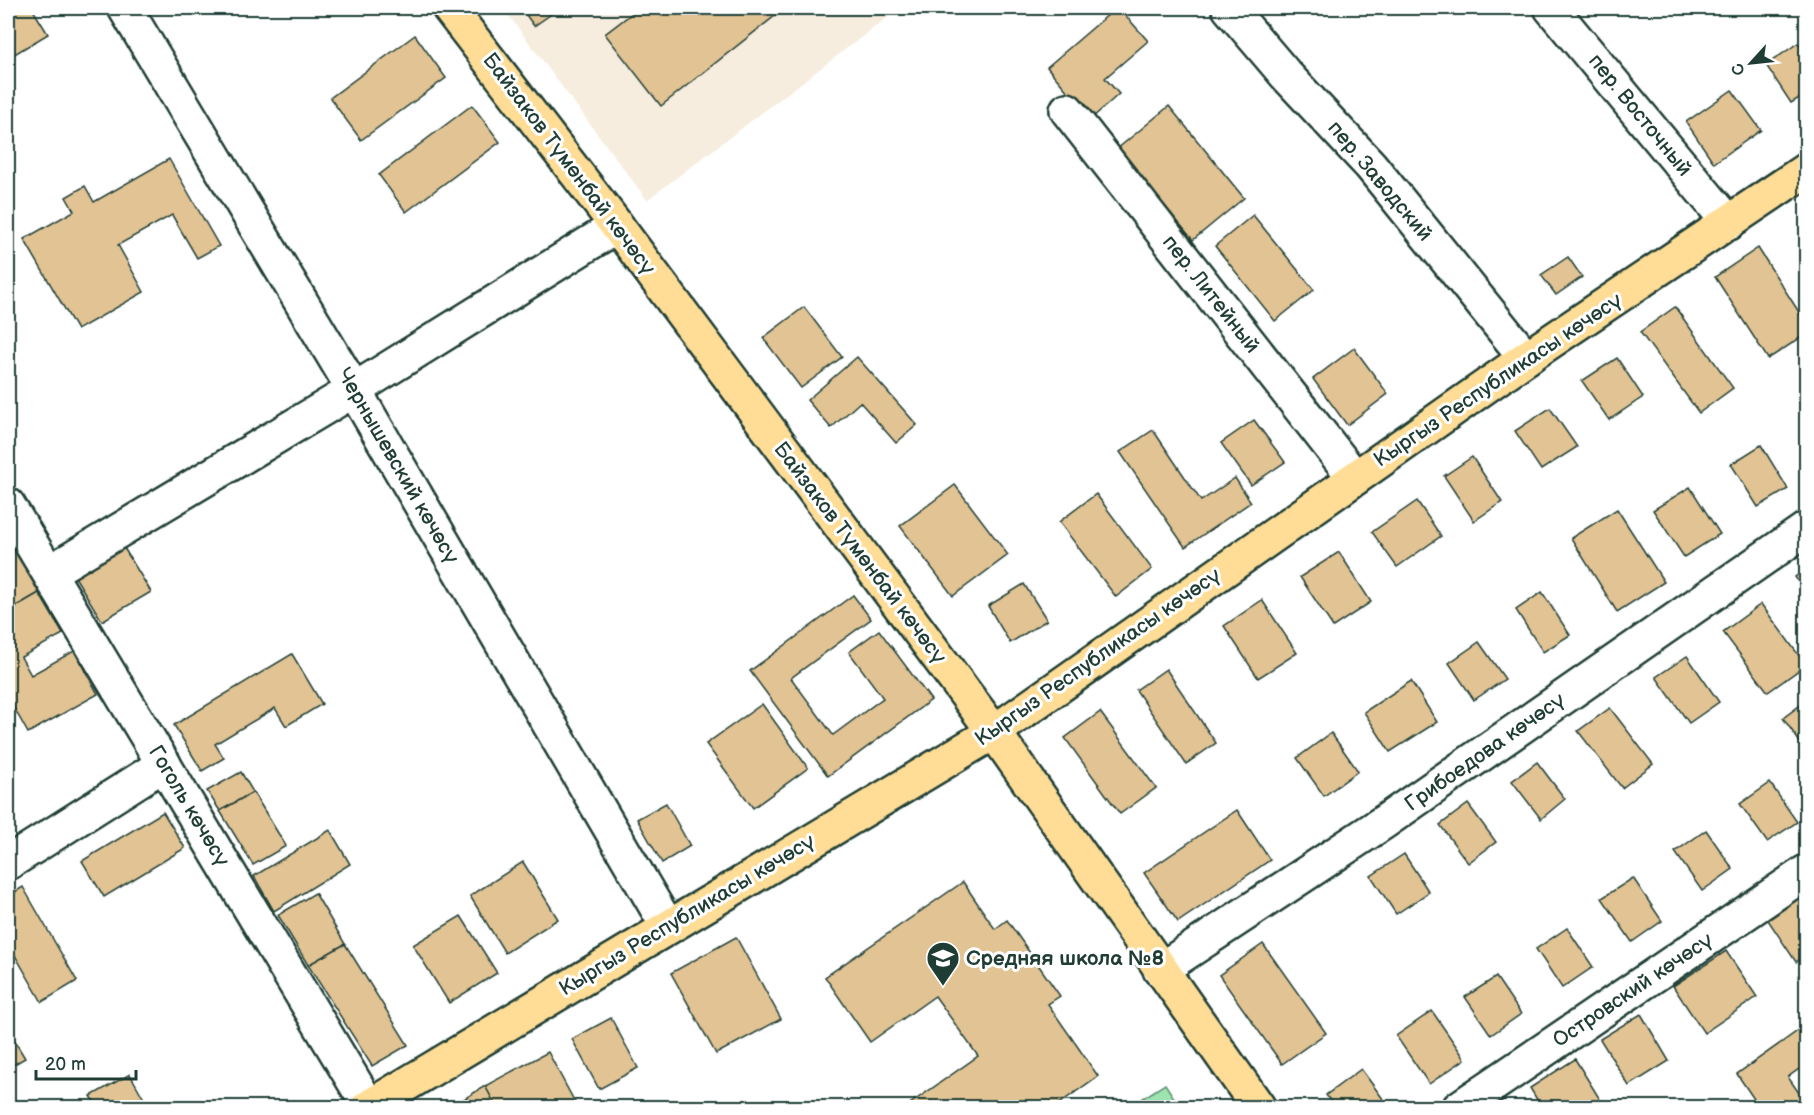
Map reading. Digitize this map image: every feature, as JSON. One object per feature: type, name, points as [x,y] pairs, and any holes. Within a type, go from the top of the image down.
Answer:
[{"type":"main road","name":"Байзаков Түмөнбай көчөсү","points":[[449,8],[616,226],[994,732],[1259,1107]]},
{"type":"main road","name":"Кыргыз Республикасы көчөсү","points":[[369,1107],[994,732],[1526,358],[1729,224],[1806,170]]},
{"type":"street","name":"Чернышевский көчөсү","points":[[125,8],[354,390],[668,927]]},
{"type":"street","name":"пер. Заводский","points":[[1229,8],[1286,75],[1371,166],[1526,358]]},
{"type":"street","name":"пер. Восточный","points":[[1559,10],[1729,224]]},
{"type":"street","name":"пер. Литейный","points":[[1067,110],[1355,478]]},
{"type":"street","points":[[50,572],[354,390],[616,226]]},
{"type":"street","name":"Гоголь көчөсү","points":[[8,505],[369,1107]]},
{"type":"street","name":"Грибоедова көчөсү","points":[[1160,970],[1384,822],[1806,529]]},
{"type":"street","points":[[8,863],[164,764]]},
{"type":"street","name":"Островский көчөсү","points":[[1460,1107],[1806,872]]},
{"type":"shaded area","points":[[503,8],[900,8],[647,200]]},
{"type":"green space","points":[[1165,1084],[1180,1107],[1129,1107]]},
{"type":"building","points":[[8,8],[32,8],[48,34],[8,58]]},
{"type":"building","points":[[521,8],[560,8],[534,26]]},
{"type":"building","points":[[639,8],[785,8],[661,106],[605,34]]},
{"type":"building","points":[[1116,8],[1119,8],[1148,41],[1105,78],[1119,94],[1091,119],[1047,67]]},
{"type":"building","points":[[415,35],[446,78],[361,140],[330,98]]},
{"type":"building","points":[[1798,43],[1806,55],[1806,94],[1791,103],[1766,65]]},
{"type":"building","points":[[1732,90],[1761,130],[1714,163],[1686,122]]},
{"type":"building","points":[[472,105],[500,142],[406,212],[379,175]]},
{"type":"building","points":[[1169,106],[1244,198],[1193,240],[1117,149]]},
{"type":"building","points":[[169,159],[219,246],[197,258],[172,215],[118,245],[144,292],[77,330],[24,239],[74,211],[66,197],[85,186],[94,202]]},
{"type":"building","points":[[1253,215],[1314,290],[1275,321],[1215,246]]},
{"type":"building","points":[[1758,248],[1806,323],[1806,334],[1768,359],[1715,277]]},
{"type":"building","points":[[1568,257],[1582,277],[1556,295],[1541,275]]},
{"type":"building","points":[[804,307],[842,357],[801,388],[763,338]]},
{"type":"building","points":[[1675,307],[1733,388],[1699,413],[1640,332]]},
{"type":"building","points":[[1354,348],[1388,394],[1347,425],[1313,379]]},
{"type":"building","points":[[857,357],[917,425],[896,443],[860,402],[831,428],[807,400]]},
{"type":"building","points":[[1617,358],[1643,397],[1609,420],[1582,381]]},
{"type":"building","points":[[1550,408],[1577,447],[1541,470],[1515,431]]},
{"type":"building","points":[[1254,420],[1285,462],[1251,485],[1221,443]]},
{"type":"building","points":[[1153,430],[1201,501],[1235,478],[1251,502],[1185,547],[1120,452]]},
{"type":"building","points":[[1761,445],[1788,489],[1758,507],[1731,464]]},
{"type":"building","points":[[1472,457],[1502,502],[1474,521],[1444,476]]},
{"type":"building","points":[[955,485],[1008,555],[953,596],[900,526]]},
{"type":"building","points":[[1690,487],[1720,534],[1684,557],[1653,510]]},
{"type":"building","points":[[1096,494],[1152,569],[1116,597],[1059,522]]},
{"type":"building","points":[[1417,501],[1441,536],[1397,567],[1372,532]]},
{"type":"building","points":[[1617,509],[1664,582],[1617,612],[1571,538]]},
{"type":"building","points":[[8,536],[39,593],[8,611]]},
{"type":"building","points":[[124,548],[151,592],[102,621],[75,577]]},
{"type":"building","points":[[1339,552],[1371,602],[1333,627],[1300,577]]},
{"type":"building","points":[[1806,569],[1806,594],[1795,577]]},
{"type":"building","points":[[1024,584],[1047,620],[1010,643],[988,606]]},
{"type":"building","points":[[1542,592],[1570,635],[1543,652],[1516,610]]},
{"type":"building","points":[[39,593],[63,634],[21,657],[31,675],[74,651],[98,694],[28,733],[8,697],[8,611]]},
{"type":"building","points":[[853,595],[871,619],[791,678],[833,735],[883,698],[849,652],[879,630],[931,700],[828,776],[750,671]]},
{"type":"building","points":[[1262,600],[1297,653],[1258,678],[1224,626]]},
{"type":"building","points":[[1761,604],[1806,665],[1768,692],[1723,632]]},
{"type":"building","points":[[1479,642],[1505,679],[1474,700],[1449,663]]},
{"type":"building","points":[[292,654],[322,704],[286,726],[275,708],[215,744],[224,758],[202,771],[174,725]]},
{"type":"building","points":[[1687,656],[1719,702],[1689,723],[1656,677]]},
{"type":"building","points":[[1166,669],[1216,743],[1186,764],[1136,690]]},
{"type":"building","points":[[1411,681],[1437,722],[1390,752],[1364,712]]},
{"type":"building","points":[[1806,701],[1806,751],[1783,718]]},
{"type":"building","points":[[762,704],[808,768],[753,808],[706,744]]},
{"type":"building","points":[[1610,708],[1653,764],[1622,788],[1578,731]]},
{"type":"building","points":[[1100,712],[1156,788],[1120,814],[1065,738]]},
{"type":"building","points":[[1331,733],[1358,771],[1324,796],[1297,758]]},
{"type":"building","points":[[1537,762],[1565,799],[1541,819],[1512,781]]},
{"type":"building","points":[[241,772],[253,792],[220,811],[207,791]]},
{"type":"building","points":[[1770,783],[1797,822],[1767,842],[1740,804]]},
{"type":"building","points":[[253,792],[286,846],[253,865],[220,811]]},
{"type":"building","points":[[666,803],[690,846],[662,863],[637,819]]},
{"type":"building","points":[[1468,804],[1496,842],[1468,863],[1440,825]]},
{"type":"building","points":[[1237,810],[1270,860],[1178,922],[1144,873]]},
{"type":"building","points":[[163,812],[185,848],[104,897],[82,861]]},
{"type":"building","points":[[330,830],[350,864],[274,911],[254,876]]},
{"type":"building","points":[[1706,830],[1733,869],[1702,891],[1675,852]]},
{"type":"building","points":[[1404,854],[1429,892],[1396,914],[1371,876]]},
{"type":"building","points":[[523,862],[558,919],[505,953],[470,896]]},
{"type":"building","points":[[1633,878],[1662,921],[1632,942],[1602,898]]},
{"type":"building","name":"Средняя школа №8","points":[[963,882],[995,929],[1007,920],[1060,996],[1048,1004],[1098,1076],[1053,1108],[904,1108],[978,1056],[935,996],[870,1042],[825,977]]},
{"type":"building","points":[[23,887],[77,981],[42,1002],[8,943],[8,896]]},
{"type":"building","points":[[315,893],[345,944],[308,965],[278,915]]},
{"type":"building","points":[[1805,894],[1806,955],[1796,962],[1768,920]]},
{"type":"building","points":[[461,916],[497,973],[449,1003],[413,945]]},
{"type":"building","points":[[1567,928],[1593,967],[1562,988],[1536,949]]},
{"type":"building","points":[[736,937],[781,1019],[716,1054],[671,973]]},
{"type":"building","points":[[345,944],[408,1045],[372,1066],[308,965]]},
{"type":"building","points":[[1263,944],[1326,1033],[1282,1064],[1219,975]]},
{"type":"building","points":[[1726,951],[1757,997],[1704,1033],[1673,986]]},
{"type":"building","points":[[1496,977],[1521,1014],[1491,1035],[1465,997]]},
{"type":"building","points":[[1432,1011],[1465,1059],[1429,1084],[1396,1036]]},
{"type":"building","points":[[1641,1014],[1669,1061],[1629,1086],[1600,1039]]},
{"type":"building","points":[[611,1018],[638,1068],[599,1089],[572,1039]]},
{"type":"building","points":[[1806,1025],[1806,1064],[1788,1077],[1806,1103],[1806,1108],[1760,1108],[1737,1074]]},
{"type":"building","points":[[8,1030],[25,1058],[8,1068]]},
{"type":"building","points":[[548,1052],[578,1108],[497,1108],[485,1086]]},
{"type":"building","points":[[1575,1059],[1601,1101],[1591,1108],[1542,1108],[1530,1088]]},
{"type":"building","points":[[1361,1069],[1388,1108],[1335,1108],[1326,1095]]},
{"type":"building","points":[[130,1074],[149,1108],[98,1108],[91,1096]]},
{"type":"building","points":[[485,1086],[497,1108],[449,1108]]},
{"type":"place","name":"Средняя школа №8","points":[[943,987]]}]
